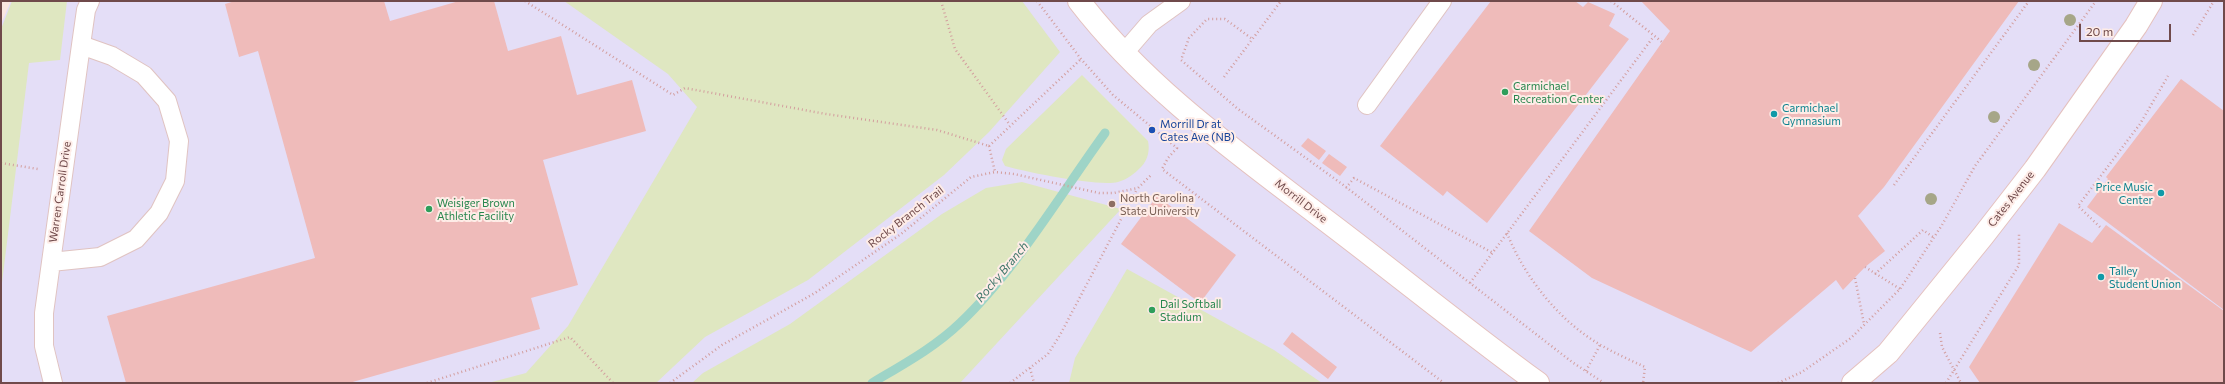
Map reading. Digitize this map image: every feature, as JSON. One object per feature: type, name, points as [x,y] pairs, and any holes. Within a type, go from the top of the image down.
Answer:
[{"type":"street","name":"Morrill Drive","points":[[1079,1],[1124,53],[1159,88],[1211,130],[1538,383]]},
{"type":"street","name":"Cates Avenue","points":[[1853,383],[1888,353],[1988,230],[2039,163],[2132,32],[2151,1]]},
{"type":"lane","name":"Warren Carroll Drive","points":[[54,383],[44,346],[44,313],[86,10],[90,1]]},
{"type":"lane","points":[[1124,53],[1149,24],[1181,1]]},
{"type":"lane","points":[[1367,104],[1442,1]]},
{"type":"lane","points":[[51,262],[100,257],[136,239],[159,212],[175,181],[179,142],[167,101],[144,75],[112,56],[81,45]]},
{"type":"path","points":[[525,1],[673,95],[685,88],[826,114],[937,130],[990,146]]},
{"type":"path","points":[[941,1],[955,49],[1010,126]]},
{"type":"path","points":[[1037,1],[1081,59],[1113,96],[1177,148],[1168,158],[1162,169],[1444,383]]},
{"type":"path","points":[[1224,77],[1251,38],[1281,1]]},
{"type":"path","points":[[1611,1],[1662,42]]},
{"type":"path","points":[[1894,185],[2029,1]]},
{"type":"path","points":[[1778,383],[1802,372],[1851,338],[1900,289],[1942,225],[1975,166],[2096,1]]},
{"type":"path","points":[[2193,35],[2214,1]]},
{"type":"path","points":[[1251,38],[1225,19],[1206,19],[1188,38],[1181,60],[1238,109],[1346,188],[1470,284],[1604,383]]},
{"type":"path","points":[[1470,284],[1654,36]]},
{"type":"path","points":[[990,146],[1081,59]]},
{"type":"path","points":[[2100,227],[2078,206],[2140,124],[2168,76]]},
{"type":"path","points":[[990,146],[994,172]]},
{"type":"path","points":[[1,164],[63,173]]},
{"type":"path","name":"Rocky Branch Trail","points":[[670,383],[722,345],[815,293],[895,238],[971,177],[994,172],[1032,178],[1099,193],[1114,193],[1138,188]]},
{"type":"path","points":[[1010,383],[1048,354],[1060,335],[1138,188],[1152,174]]},
{"type":"path","points":[[1346,188],[1354,178],[1493,253]]},
{"type":"path","points":[[1946,383],[2019,265],[2020,229]]},
{"type":"path","points":[[1876,274],[1923,230],[1933,237]]},
{"type":"path","points":[[1507,233],[1514,251],[1527,273],[1556,308],[1578,329],[1600,345],[1645,367],[1643,383]]},
{"type":"path","points":[[1865,267],[1900,289]]},
{"type":"path","points":[[1855,278],[1864,324]]},
{"type":"path","points":[[1940,331],[1942,347],[1961,383]]},
{"type":"path","points":[[427,383],[570,337],[614,383]]},
{"type":"path","points":[[1586,371],[1600,345]]},
{"type":"path","points":[[1030,368],[1034,383]]},
{"type":"shaded area","name":"North Carolina State University","points":[[11,1],[2224,1],[2224,383],[1,383],[1,24]]},
{"type":"green space","points":[[12,1],[67,1],[60,60],[29,63],[1,291],[1,29]]},
{"type":"green space","points":[[564,1],[1022,1],[1060,52],[989,132],[944,175],[808,280],[705,337],[656,383],[488,383],[526,373],[568,326],[697,107],[668,74]]},
{"type":"green space","points":[[1082,75],[1148,141],[1148,155],[1143,164],[1128,178],[1118,182],[1109,183],[1079,181],[1005,166],[1002,160],[1006,149]]},
{"type":"green space","points":[[1022,182],[1121,209],[960,383],[692,383],[703,373],[790,324],[942,214],[986,188]]},
{"type":"green space","name":"Dail Softball Stadium","points":[[1127,269],[1274,350],[1322,383],[1069,383],[1075,358]]},
{"type":"building","name":"Weisiger Brown Athletic Facility","points":[[235,1],[384,1],[390,21],[459,1],[494,1],[508,51],[561,36],[577,95],[632,80],[646,131],[543,160],[578,285],[531,298],[540,329],[349,383],[126,383],[107,316],[315,258],[258,51],[239,57],[225,4]]},
{"type":"building","name":"Carmichael Recreation Center","points":[[1491,1],[1575,1],[1583,7],[1588,2],[1615,14],[1609,26],[1629,39],[1487,223],[1447,191],[1443,196],[1380,146]]},
{"type":"building","name":"Carmichael Gymnasium","points":[[1641,1],[2019,1],[1884,187],[1858,216],[1885,251],[1865,267],[1843,290],[1836,280],[1751,352],[1592,278],[1529,231],[1670,31]]},
{"type":"building","name":"Price Music Center","points":[[2181,79],[2224,111],[2224,310],[2087,207],[2108,179],[2106,177]]},
{"type":"building","points":[[1308,138],[1326,151],[1319,160],[1301,146]]},
{"type":"building","points":[[1329,154],[1347,167],[1340,176],[1322,163]]},
{"type":"building","points":[[1157,196],[1236,255],[1200,303],[1121,244]]},
{"type":"building","name":"Talley Student Union","points":[[2059,223],[2092,243],[2106,225],[2224,311],[2224,383],[1980,383],[1969,367]]},
{"type":"building","points":[[1292,332],[1337,367],[1328,379],[1283,344]]},
{"type":"waterway","name":"Rocky Branch","points":[[872,383],[918,356],[940,340],[960,323],[980,302],[1000,280],[1036,232],[1105,133]]},
{"type":"place","name":"Carmichael Recreation Center","points":[[1505,92]]},
{"type":"place","name":"Carmichael Gymnasium","points":[[1774,114]]},
{"type":"place","name":"Morrill Dr at Cates Ave (NB)","points":[[1152,130]]},
{"type":"place","name":"Price Music Center","points":[[2161,193]]},
{"type":"place","name":"North Carolina State University","points":[[1112,204]]},
{"type":"place","name":"Weisiger Brown Athletic Facility","points":[[429,209]]},
{"type":"place","name":"Talley Student Union","points":[[2101,277]]},
{"type":"place","name":"Dail Softball Stadium","points":[[1152,310]]}]
